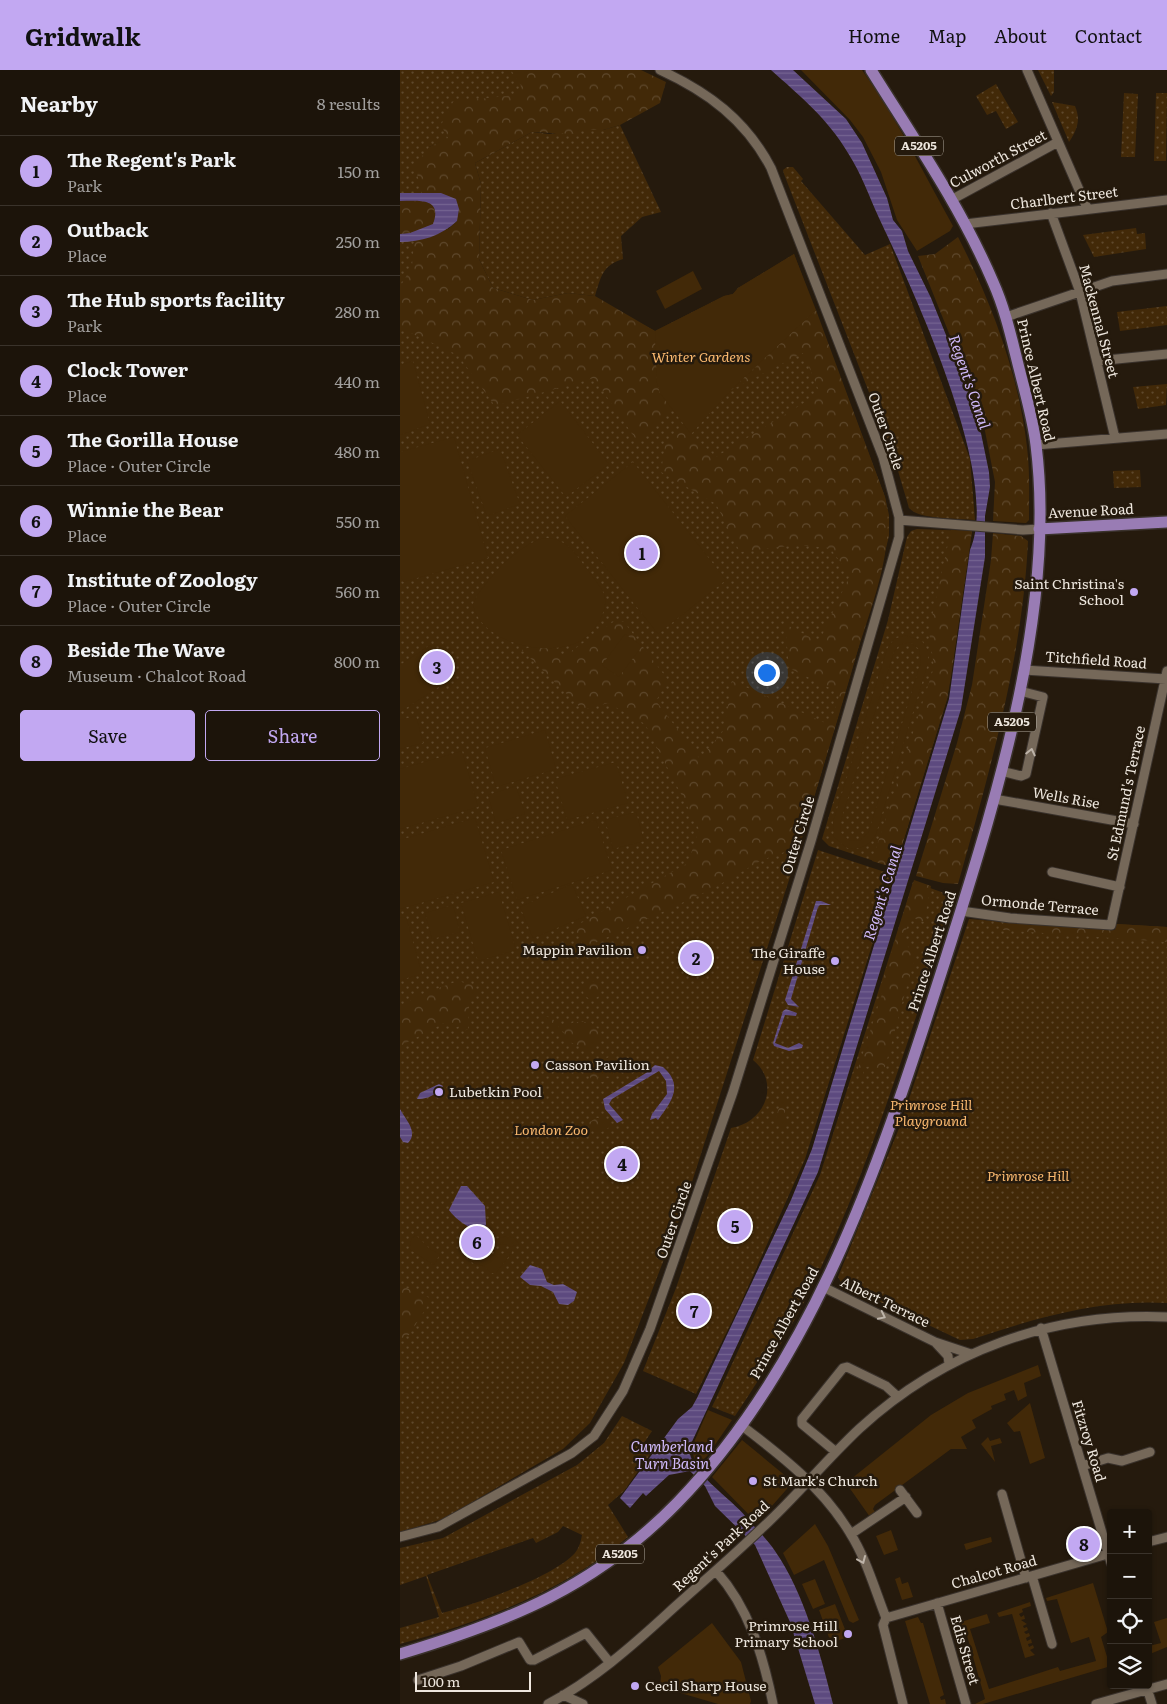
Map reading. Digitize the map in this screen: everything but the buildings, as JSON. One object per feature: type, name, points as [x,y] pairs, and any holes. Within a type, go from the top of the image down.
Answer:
[{"type":"main road","name":"Prince Albert Road","points":[[400,1654],[506,1618],[577,1584],[637,1540],[701,1477],[741,1426],[797,1336],[823,1287],[886,1135],[961,911],[994,799],[1024,670],[1034,592],[1039,529],[1036,445],[1006,317],[992,278],[965,224],[871,70]]},
{"type":"main road","name":"Avenue Road","points":[[1039,529],[1167,522]]},
{"type":"street","name":"Outer Circle","points":[[400,1537],[438,1527],[572,1454],[594,1436],[623,1391],[650,1328],[730,1100],[809,847],[899,537],[899,520],[883,457],[767,160],[755,140],[727,110],[709,96],[660,70]]},
{"type":"street","points":[[1027,70],[1087,208]]},
{"type":"street","name":"Culworth Street","points":[[950,200],[1058,142]]},
{"type":"street","name":"Charlbert Street","points":[[965,224],[1167,200]]},
{"type":"street","name":"Mackennal Street","points":[[1051,213],[1080,292],[1115,438]]},
{"type":"street","points":[[1006,317],[1112,281],[1167,274]]},
{"type":"street","points":[[1097,361],[1167,354]]},
{"type":"street","points":[[1036,445],[1167,434]]},
{"type":"street","name":"Avenue Road","points":[[899,520],[1017,530],[1039,529]]},
{"type":"street","name":"Titchfield Road","points":[[1024,670],[1167,674]]},
{"type":"street","name":"St Edmund's Terrace","points":[[1112,921],[1167,674]]},
{"type":"street","points":[[1001,771],[1021,776],[1026,774],[1043,697],[1020,691]]},
{"type":"street","name":"Wells Rise","points":[[994,799],[1134,824]]},
{"type":"street","points":[[1052,872],[1120,887]]},
{"type":"street","name":"Ormonde Terrace","points":[[961,911],[1010,918],[1111,925],[1112,921]]},
{"type":"street","name":"Albert Terrace","points":[[823,1287],[935,1342],[971,1354]]},
{"type":"street","name":"Regent's Park Road","points":[[548,1704],[610,1663],[761,1530],[836,1452],[898,1397],[949,1364],[1041,1328],[1106,1318],[1167,1317]]},
{"type":"street","name":"Fitzroy Road","points":[[1041,1328],[1109,1554]]},
{"type":"street","name":"Albert Terrace","points":[[935,1342],[946,1353],[949,1364]]},
{"type":"street","points":[[836,1452],[802,1424],[802,1419],[843,1368],[847,1367],[886,1386],[898,1397]]},
{"type":"street","points":[[741,1426],[809,1480],[830,1504],[851,1534],[886,1618],[883,1625],[903,1704]]},
{"type":"street","points":[[1082,1466],[1108,1458],[1122,1461],[1150,1452]]},
{"type":"street","points":[[851,1534],[903,1494],[917,1513]]},
{"type":"street","points":[[1002,1494],[1052,1644]]},
{"type":"street","points":[[1152,1541],[1167,1536]]},
{"type":"street","name":"Chalcot Road","points":[[886,1618],[1029,1577],[1107,1558]]},
{"type":"street","points":[[716,1571],[734,1592],[752,1628],[773,1704]]},
{"type":"street","name":"Edis Street","points":[[937,1603],[966,1704]]},
{"type":"street","points":[[418,1680],[461,1666],[519,1642],[530,1660],[534,1660],[586,1632],[610,1663]]},
{"type":"street","points":[[1152,1686],[1167,1684]]},
{"type":"street","points":[[1096,1704],[1141,1689]]},
{"type":"street","points":[[1148,1689],[1152,1704]]},
{"type":"street","points":[[563,1695],[580,1703]]},
{"type":"green space","name":"London Zoo","points":[[400,70],[609,70],[429,147],[448,229],[427,238],[459,288],[638,322],[655,331],[724,296],[733,294],[738,288],[794,254],[885,497],[889,515],[889,536],[874,595],[797,855],[683,1210],[624,1363],[590,1423],[563,1449],[443,1519],[400,1532]]},
{"type":"green space","points":[[511,70],[641,70],[666,82],[660,103],[620,125],[603,130],[579,130],[572,134],[532,132],[475,163],[481,184],[479,259],[493,288],[533,300],[568,293],[595,296],[655,331],[657,383],[660,393],[672,409],[637,441],[594,378],[495,406],[458,355],[400,328],[400,287],[412,266],[414,242],[448,229],[457,221],[441,193],[422,193],[415,166],[429,147],[448,138],[441,125],[453,102],[514,95],[521,86]]},
{"type":"green space","points":[[801,70],[862,70],[887,107],[921,166],[953,226],[950,231],[917,251],[897,220],[881,172],[863,137],[850,120]]},
{"type":"green space","points":[[1038,70],[1054,70],[1054,92],[1051,96]]},
{"type":"green space","points":[[996,84],[1018,122],[1006,129],[996,111],[987,115],[976,96]]},
{"type":"green space","points":[[1124,93],[1138,94],[1135,157],[1121,157]]},
{"type":"green space","points":[[1156,93],[1167,93],[1166,161],[1154,161]]},
{"type":"green space","points":[[1052,102],[1075,106],[1078,116],[1077,125],[1069,142]]},
{"type":"green space","points":[[620,125],[661,212],[642,217],[621,236],[623,259],[616,261],[607,268],[595,296],[568,293],[533,300],[493,288],[479,259],[481,184],[475,163],[532,132],[549,134],[579,130],[603,130]]},
{"type":"green space","points":[[787,167],[793,167],[803,179],[801,181],[865,255],[890,244],[970,459],[975,520],[930,517],[914,512],[909,508],[893,454],[784,174],[783,170]]},
{"type":"green space","points":[[400,201],[421,201],[432,205],[435,215],[433,224],[410,233],[400,234]]},
{"type":"green space","points":[[1136,228],[1137,234],[1145,233],[1146,249],[1094,257],[1083,235]]},
{"type":"green space","points":[[958,237],[982,287],[1002,339],[1017,393],[1029,465],[1029,520],[1026,523],[993,521],[995,482],[985,431],[973,393],[918,256],[935,254]]},
{"type":"green space","name":"Winter Gardens","points":[[794,254],[816,310],[731,390],[691,434],[660,393],[657,383],[655,331],[724,296],[733,294],[738,288]]},
{"type":"green space","points":[[693,271],[702,289],[665,309],[656,291]]},
{"type":"green space","points":[[1167,306],[1167,325],[1120,331],[1117,312]]},
{"type":"green space","points":[[816,310],[885,497],[888,516],[885,556],[875,597],[799,847],[762,860],[712,889],[584,948],[574,927],[688,863],[699,829],[645,724],[608,703],[583,710],[522,650],[545,642],[563,657],[616,620],[624,622],[668,680],[656,701],[700,759],[724,730],[732,681],[830,725],[840,693],[789,668],[785,624],[819,642],[850,575],[830,548],[797,545],[740,552],[716,504],[661,472],[665,445]],"holes":[[[803,353],[820,393],[716,457],[691,434],[731,390]]]},
{"type":"green space","points":[[413,361],[430,424],[400,435],[400,365]]},
{"type":"green space","points":[[1167,384],[1166,405],[1138,409],[1133,387]]},
{"type":"green space","points":[[560,401],[609,464],[566,497],[517,435]]},
{"type":"green space","points":[[454,437],[488,558],[403,582],[400,573],[400,452]]},
{"type":"green space","points":[[500,449],[520,504],[487,516],[467,461]]},
{"type":"green space","points":[[633,462],[726,580],[658,634],[565,516]]},
{"type":"green space","points":[[1140,470],[1141,487],[1114,488],[1113,471]]},
{"type":"green space","points":[[917,529],[972,531],[947,699],[895,868],[829,846],[822,839],[888,620],[907,537],[911,531]]},
{"type":"green space","points":[[951,530],[972,531],[951,677],[947,699],[895,868],[872,861],[934,667],[929,631]]},
{"type":"green space","points":[[993,533],[1021,536],[1028,541],[1019,627],[1003,714],[958,884],[943,883],[916,876],[957,743],[972,685],[991,560]]},
{"type":"green space","points":[[547,538],[566,544],[575,553],[601,588],[604,594],[605,605],[600,620],[582,640],[569,646],[536,648],[503,638],[489,629],[478,618],[473,604],[494,574],[515,554],[537,540]]},
{"type":"green space","points":[[625,634],[642,646],[619,677],[602,665]]},
{"type":"green space","points":[[905,635],[922,641],[928,651],[928,663],[876,834],[864,846],[847,848],[834,837],[833,822],[887,649],[894,639]],"holes":[[[910,642],[919,649],[921,662],[869,831],[861,840],[850,841],[841,833],[840,823],[894,652],[899,645]]]},
{"type":"green space","points":[[430,645],[451,679],[400,712],[400,665]]},
{"type":"green space","points":[[416,716],[423,743],[400,749],[400,720]]},
{"type":"green space","points":[[545,730],[556,769],[496,787],[485,748]]},
{"type":"green space","points":[[462,751],[478,807],[400,829],[400,769]]},
{"type":"green space","points":[[616,762],[628,803],[567,820],[555,779]]},
{"type":"green space","points":[[516,786],[525,814],[496,823],[488,795]]},
{"type":"green space","points":[[636,812],[644,841],[613,849],[605,820]]},
{"type":"green space","points":[[475,818],[494,882],[400,909],[400,840]]},
{"type":"green space","points":[[596,820],[612,870],[517,900],[501,850]]},
{"type":"green space","points":[[818,850],[894,875],[805,1159],[740,1305],[696,1394],[643,1371],[676,1288],[731,1128],[743,1125],[753,1118],[765,1101],[766,1080],[761,1069],[753,1060]]},
{"type":"green space","points":[[914,880],[931,886],[924,922],[911,917],[903,938],[907,940],[908,947],[918,950],[885,1067],[875,1071],[873,1066],[865,1067],[862,1077],[858,1069],[882,994],[879,992]]},
{"type":"green space","points":[[913,882],[947,894],[953,907],[874,1140],[837,1231],[799,1312],[735,1416],[712,1407],[820,1175]]},
{"type":"green space","points":[[572,884],[586,916],[533,938],[520,907]]},
{"type":"green space","points":[[499,892],[516,950],[478,961],[461,903]]},
{"type":"green space","points":[[453,905],[460,932],[432,939],[425,913]]},
{"type":"green space","points":[[406,917],[422,974],[400,980],[400,918]]},
{"type":"green space","name":"Primrose Hill","points":[[969,919],[1115,930],[1116,924],[1167,927],[1167,1303],[1117,1304],[1092,1307],[1044,1317],[973,1339],[960,1340],[842,1284],[838,1277],[900,1126]]},
{"type":"green space","points":[[1004,922],[1115,930],[1116,924],[1167,927],[1167,942],[1003,930]]},
{"type":"green space","points":[[458,981],[476,986],[473,999],[469,1004],[468,1029],[464,1031],[461,1025],[451,1030],[446,1022],[400,1046],[400,1010],[414,997]]},
{"type":"green space","points":[[592,981],[598,984],[601,990],[598,996],[592,999],[586,996],[583,990],[586,984]]},
{"type":"green space","points":[[544,1016],[552,1018],[564,1034],[563,1028],[574,1022],[590,1022],[598,1029],[603,1040],[588,1050],[565,1040]]},
{"type":"green space","points":[[615,1054],[602,1064],[597,1073],[599,1079],[611,1078],[602,1082],[591,1079],[588,1072],[591,1066]]},
{"type":"green space","points":[[616,1058],[613,1077],[612,1074],[600,1075],[602,1069]]},
{"type":"green space","points":[[787,1089],[784,1125],[775,1121],[783,1094]]},
{"type":"green space","points":[[596,1118],[604,1118],[610,1127],[596,1135],[588,1123]]},
{"type":"green space","points":[[416,1235],[431,1250],[440,1254],[434,1265],[409,1249],[412,1238]]},
{"type":"green space","points":[[507,1236],[514,1238],[519,1244],[510,1247],[505,1244],[496,1245],[496,1239]]},
{"type":"green space","points":[[511,1249],[512,1252],[496,1273],[491,1273],[485,1267],[468,1261],[473,1256],[475,1259],[511,1252]]},
{"type":"green space","points":[[400,1285],[432,1299],[409,1335],[400,1339]]},
{"type":"green space","points":[[1038,1365],[1041,1376],[1024,1383],[1027,1396],[1018,1401],[1014,1390],[1004,1394],[1006,1400],[991,1406],[992,1409],[972,1420],[976,1428],[961,1437],[967,1449],[951,1449],[875,1505],[873,1509],[876,1514],[870,1517],[846,1483],[931,1415],[968,1393]]},
{"type":"green space","points":[[1030,1403],[1045,1458],[1030,1464],[1020,1431],[1014,1432],[1007,1423]]},
{"type":"green space","points":[[708,1410],[732,1420],[708,1455],[697,1466],[691,1449]]},
{"type":"green space","points":[[622,1416],[652,1431],[644,1443],[651,1453],[624,1491],[608,1505],[628,1537],[576,1574],[549,1589],[491,1615],[400,1644],[400,1628],[439,1617],[426,1576],[400,1585],[400,1548],[443,1538],[577,1465],[604,1443]],"holes":[[[563,1526],[582,1535],[575,1553],[549,1572],[493,1597],[442,1613],[427,1575],[533,1538],[536,1543],[558,1532]]]},
{"type":"green space","points":[[988,1437],[990,1441],[1000,1438],[1002,1443],[991,1446],[995,1462],[981,1444]]},
{"type":"green space","points":[[742,1440],[793,1482],[757,1523],[712,1477]]},
{"type":"green space","points":[[815,1524],[828,1546],[859,1620],[853,1623],[849,1621],[824,1560],[794,1575],[783,1553]]},
{"type":"green space","points":[[891,1530],[898,1550],[884,1555],[876,1536]]},
{"type":"green space","points":[[991,1537],[992,1542],[966,1550],[964,1544]]},
{"type":"green space","points":[[900,1577],[902,1584],[908,1582],[913,1597],[902,1600],[895,1579]]},
{"type":"green space","points":[[815,1579],[825,1604],[813,1609],[802,1584]]},
{"type":"green space","points":[[1093,1583],[1107,1629],[1107,1633],[1101,1637],[1107,1657],[1107,1667],[983,1704],[975,1704],[985,1699],[964,1625],[961,1626],[956,1617],[962,1615],[964,1621],[987,1614],[990,1623],[970,1629],[989,1689],[1058,1667],[1060,1671],[1096,1661],[1089,1637],[1071,1643],[1057,1599],[1047,1601],[1046,1598]]},
{"type":"green space","points":[[1030,1602],[1031,1606],[1022,1609],[1023,1612],[1019,1614],[1021,1617],[1024,1615],[1025,1619],[1021,1620],[1027,1624],[1023,1626],[1024,1628],[1027,1627],[1028,1630],[1024,1632],[1026,1634],[1029,1633],[1030,1636],[1026,1638],[1027,1641],[1031,1639],[1032,1643],[1028,1644],[1029,1647],[1033,1645],[1034,1648],[1030,1650],[1035,1655],[1025,1658],[1012,1614],[999,1617],[997,1613]]},
{"type":"green space","points":[[835,1604],[848,1637],[831,1643],[819,1610]]},
{"type":"green space","points":[[918,1617],[921,1623],[923,1623],[944,1695],[940,1697],[941,1700],[945,1699],[946,1704],[930,1704],[905,1621]]},
{"type":"green space","points":[[1167,1618],[1167,1647],[1152,1653],[1152,1645],[1161,1643],[1154,1622]]},
{"type":"green space","points":[[712,1623],[741,1662],[751,1701],[750,1704],[718,1704],[660,1687],[661,1676],[658,1667]]},
{"type":"water","name":"Cumberland Turn Basin","points":[[771,70],[793,70],[846,119],[862,143],[887,198],[893,220],[902,231],[908,251],[931,298],[977,414],[989,472],[990,487],[985,516],[985,557],[961,709],[818,1172],[689,1448],[691,1457],[703,1475],[765,1538],[785,1567],[803,1605],[833,1704],[815,1704],[790,1622],[755,1545],[715,1506],[705,1486],[690,1471],[669,1475],[646,1496],[643,1493],[630,1508],[620,1498],[678,1419],[692,1407],[697,1398],[791,1200],[812,1149],[949,699],[970,550],[977,518],[974,478],[964,432],[949,383],[912,289],[861,177],[853,161],[832,130],[813,108]]},
{"type":"water","points":[[400,193],[441,193],[456,199],[459,209],[457,221],[444,231],[430,237],[416,241],[400,242],[400,234],[410,233],[433,224],[435,209],[427,202],[400,201]]},
{"type":"water","points":[[816,901],[831,905],[820,905],[818,907],[791,999],[799,1007],[788,1005],[785,1000]]},
{"type":"water","points":[[786,1009],[797,1013],[796,1016],[785,1015],[775,1043],[788,1048],[799,1043],[803,1045],[802,1048],[789,1051],[774,1046],[773,1043],[783,1011]]},
{"type":"water","points":[[655,1065],[663,1067],[670,1074],[674,1088],[671,1101],[658,1120],[656,1118],[650,1120],[652,1114],[667,1094],[666,1081],[659,1071],[612,1099],[609,1104],[623,1120],[617,1123],[605,1109],[603,1099],[646,1073]]},
{"type":"water","points":[[439,1084],[443,1086],[435,1094],[424,1099],[417,1099],[420,1093]]},
{"type":"water","points":[[400,1109],[412,1130],[411,1139],[408,1143],[403,1142],[400,1137]]},
{"type":"water","points":[[461,1186],[467,1186],[485,1206],[486,1225],[482,1228],[477,1229],[466,1225],[449,1210]]},
{"type":"water","points":[[530,1265],[542,1269],[547,1282],[554,1285],[563,1284],[577,1292],[574,1301],[568,1305],[559,1304],[553,1292],[541,1286],[530,1285],[520,1277]]},
{"type":"place","name":"The Regent's Park","points":[[642,553]]},
{"type":"place","name":"Saint Christina's School","points":[[1134,592]]},
{"type":"place","name":"The Hub sports facility","points":[[437,667]]},
{"type":"place","name":"Mappin Pavilion","points":[[642,950]]},
{"type":"place","name":"Outback","points":[[696,958]]},
{"type":"place","name":"The Giraffe House","points":[[835,961]]},
{"type":"place","name":"Casson Pavilion","points":[[535,1065]]},
{"type":"place","name":"Lubetkin Pool","points":[[439,1092]]},
{"type":"place","name":"Clock Tower","points":[[622,1164]]},
{"type":"place","name":"The Gorilla House","points":[[735,1226]]},
{"type":"place","name":"Winnie the Bear","points":[[477,1242]]},
{"type":"place","name":"Institute of Zoology","points":[[694,1311]]},
{"type":"place","name":"St Mark's Church","points":[[753,1481]]},
{"type":"place","name":"Beside The Wave","points":[[1084,1544]]},
{"type":"place","name":"Primrose Hill Primary School","points":[[848,1634]]},
{"type":"place","name":"Cecil Sharp House","points":[[635,1686]]},
{"type":"water label","name":"Regent's Canal","points":[[969,382]]},
{"type":"water label","name":"Regent's Canal","points":[[883,893]]},
{"type":"park label","name":"Primrose Hill Playground","points":[[931,1114]]}]
